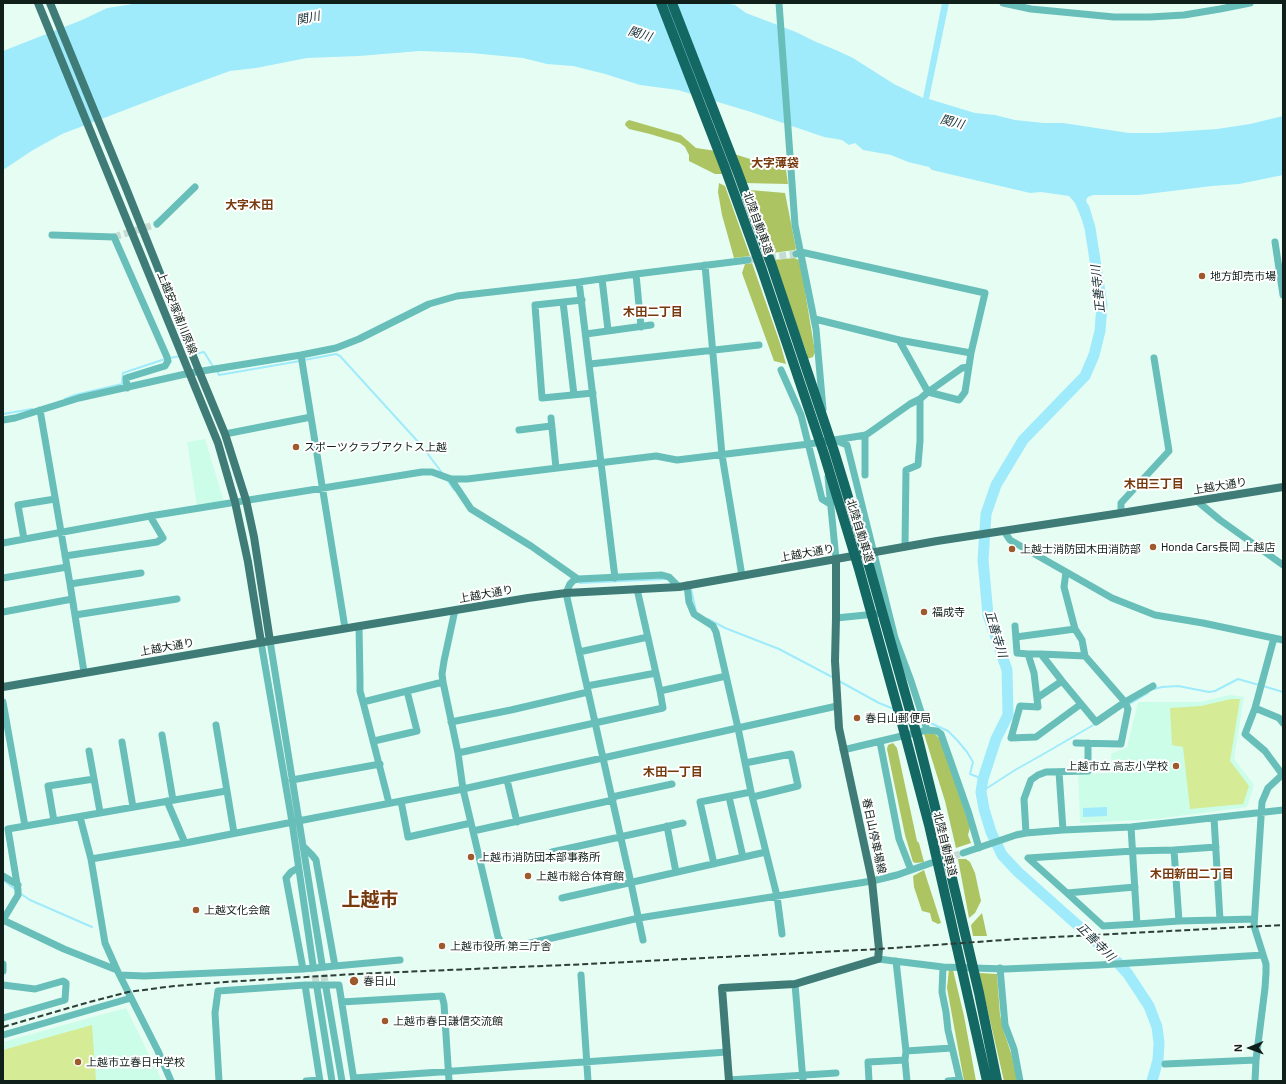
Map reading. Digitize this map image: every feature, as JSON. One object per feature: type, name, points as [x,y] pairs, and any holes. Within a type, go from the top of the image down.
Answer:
[{"type":"highway","name":"北陸自動車道","points":[[661,3],[834,451],[870,568],[918,740],[979,993],[997,1081]]},
{"type":"highway","name":"北陸自動車道","points":[[672,3],[738,173],[798,358],[824,454],[859,569],[907,742],[948,908],[987,1081]]},
{"type":"main road","name":"上越安塚浦川原線","points":[[38,3],[218,443],[235,502],[248,562],[261,642]]},
{"type":"main road","name":"上越安塚浦川原線","points":[[50,3],[225,434],[246,500],[254,537],[270,641]]},
{"type":"main road","name":"上越大通り","points":[[3,687],[84,672],[528,598],[566,593],[683,586],[974,535],[995,533],[1283,487]]},
{"type":"main road","name":"春日山停車場線","points":[[836,559],[835,661],[839,728],[872,881],[879,949],[878,959]]},
{"type":"main road","points":[[729,1080],[722,988],[795,984],[878,959]]},
{"type":"street","points":[[778,3],[799,253],[814,319],[819,354],[824,441],[836,559]]},
{"type":"street","points":[[1003,3],[1031,9],[1063,13],[1114,17],[1136,17],[1184,15],[1250,3]]},
{"type":"street","points":[[157,224],[194,187]]},
{"type":"street","points":[[52,235],[114,237],[168,361],[165,366],[126,378],[127,388]]},
{"type":"street","points":[[1275,242],[1283,295]]},
{"type":"street","points":[[799,253],[985,293],[968,367],[965,392],[959,400],[928,392],[899,340]]},
{"type":"street","points":[[3,420],[16,418],[79,398],[199,371],[301,356],[336,348],[359,339],[429,304],[443,299],[457,296],[748,260]]},
{"type":"street","points":[[705,265],[722,455],[742,576]]},
{"type":"street","points":[[636,274],[641,327]]},
{"type":"street","points":[[602,279],[608,330]]},
{"type":"street","points":[[579,282],[615,578]]},
{"type":"street","points":[[582,300],[535,305],[542,398],[593,393]]},
{"type":"street","points":[[563,302],[574,395]]},
{"type":"street","points":[[814,319],[899,340],[971,354]]},
{"type":"street","points":[[586,334],[651,325]]},
{"type":"street","points":[[590,364],[759,345]]},
{"type":"street","points":[[301,356],[345,628]]},
{"type":"street","points":[[1121,513],[1121,503],[1169,451],[1154,358]]},
{"type":"street","points":[[3,543],[150,516],[422,472],[432,472],[451,479],[467,479],[656,456],[677,460],[809,444],[865,435],[910,404],[920,399],[962,368],[968,367]]},
{"type":"street","points":[[780,370],[801,415],[822,499],[830,504]]},
{"type":"street","points":[[905,547],[906,470],[918,465],[920,442],[920,399]]},
{"type":"street","points":[[40,410],[84,672]]},
{"type":"street","points":[[225,434],[312,417]]},
{"type":"street","points":[[519,430],[551,422],[556,468]]},
{"type":"street","points":[[864,475],[865,435]]},
{"type":"street","points":[[835,440],[847,444],[895,638],[927,730]]},
{"type":"street","points":[[451,479],[471,509],[531,546],[578,579]]},
{"type":"street","points":[[24,539],[18,505],[55,499]]},
{"type":"street","points":[[1197,501],[1220,520],[1283,565]]},
{"type":"street","points":[[65,556],[157,542],[163,538],[150,516]]},
{"type":"street","points":[[1004,531],[1010,540],[1112,598],[1155,615],[1283,640]]},
{"type":"street","points":[[3,578],[67,567]]},
{"type":"street","points":[[1066,572],[1064,587],[1075,629],[1082,640],[1085,656],[1124,702],[1128,709],[1121,744],[1076,743]]},
{"type":"street","points":[[70,584],[141,573]]},
{"type":"street","points":[[643,940],[566,593],[570,584],[574,580],[578,579],[662,575],[669,577],[683,586],[694,614],[713,626],[716,632],[776,896],[782,934]]},
{"type":"street","points":[[458,753],[663,708],[637,589]]},
{"type":"street","points":[[3,612],[72,599]]},
{"type":"street","points":[[75,615],[177,599]]},
{"type":"street","points":[[455,610],[444,661],[442,674],[443,682],[458,753],[463,790],[498,937],[503,945],[513,947],[639,918],[872,881],[898,875],[931,863]]},
{"type":"street","points":[[836,618],[889,613]]},
{"type":"street","points":[[359,626],[360,682],[363,702],[390,803]]},
{"type":"street","points":[[1015,626],[1017,653],[1085,656]]},
{"type":"street","points":[[1016,637],[1075,629]]},
{"type":"street","points":[[580,652],[648,637]]},
{"type":"street","points":[[1255,1081],[1256,1060],[1265,988],[1266,964],[1254,926],[1262,802],[1268,788],[1283,774],[1265,751],[1245,734],[1255,708],[1274,638]]},
{"type":"street","points":[[270,641],[292,780],[296,821],[298,868],[313,965]]},
{"type":"street","points":[[261,642],[296,821],[303,846],[322,964]]},
{"type":"street","points":[[1028,654],[1034,673],[1038,707],[1020,706],[1011,738],[1036,737],[1080,704]]},
{"type":"street","points":[[1041,654],[1096,722],[1124,702],[1153,686]]},
{"type":"street","points":[[451,722],[511,710],[656,672]]},
{"type":"street","points":[[660,691],[726,676]]},
{"type":"street","points":[[1037,698],[1062,681]]},
{"type":"street","points":[[363,702],[443,682]]},
{"type":"street","points":[[374,741],[417,731],[407,691]]},
{"type":"street","points":[[3,702],[24,826]]},
{"type":"street","points":[[91,859],[185,843],[234,832],[463,790],[837,706]]},
{"type":"street","points":[[1255,708],[1278,718],[1283,723]]},
{"type":"street","points":[[216,725],[234,832]]},
{"type":"street","points":[[843,750],[927,730],[937,731],[941,734],[969,814],[979,848]]},
{"type":"street","points":[[162,735],[170,800],[185,843]]},
{"type":"street","points":[[122,742],[133,807]]},
{"type":"street","points":[[880,742],[899,839],[910,870]]},
{"type":"street","points":[[1026,833],[1024,799],[1031,780],[1046,772],[1088,771],[1088,744]]},
{"type":"street","points":[[89,750],[100,812]]},
{"type":"street","points":[[714,864],[700,802],[752,795],[798,786],[791,754],[745,763]]},
{"type":"street","points":[[292,780],[380,764]]},
{"type":"street","points":[[1059,772],[1063,830]]},
{"type":"street","points":[[54,820],[48,786],[94,779]]},
{"type":"street","points":[[507,780],[517,822]]},
{"type":"street","points":[[473,830],[517,822],[672,784]]},
{"type":"street","points":[[226,791],[100,812],[80,817],[54,820],[6,830],[18,884],[18,895],[3,920],[64,949],[118,972],[144,976],[303,968],[400,960]]},
{"type":"street","points":[[729,797],[743,858]]},
{"type":"street","points":[[401,801],[408,837],[471,823]]},
{"type":"street","points":[[963,853],[1026,833],[1131,827],[1283,810]]},
{"type":"street","points":[[80,817],[91,859],[105,943],[171,1081]]},
{"type":"street","points":[[1214,818],[1220,920]]},
{"type":"street","points":[[552,852],[683,822]]},
{"type":"street","points":[[667,826],[676,872]]},
{"type":"street","points":[[1131,827],[1137,924]]},
{"type":"street","points":[[303,846],[316,860],[335,966]]},
{"type":"street","points":[[1216,847],[1028,858],[1103,926],[1179,921],[1254,919]]},
{"type":"street","points":[[1174,850],[1179,921]]},
{"type":"street","points":[[562,898],[766,852]]},
{"type":"street","points":[[298,868],[291,872],[286,878],[303,968]]},
{"type":"street","points":[[3,876],[18,884]]},
{"type":"street","points":[[1067,892],[1135,887]]},
{"type":"street","points":[[878,959],[943,967],[1000,968],[1098,965],[1263,955]]},
{"type":"street","points":[[896,961],[906,1051],[905,1060],[907,1081]]},
{"type":"street","points":[[3,964],[3,970]]},
{"type":"street","points":[[943,967],[942,992],[952,1048],[960,1080],[948,1081]]},
{"type":"street","points":[[1000,968],[1005,1025],[1014,1049],[1020,1081]]},
{"type":"street","points":[[581,975],[588,1081]]},
{"type":"street","points":[[3,985],[35,989],[63,981],[66,983],[65,1000],[3,1018]]},
{"type":"street","points":[[795,984],[803,1078]]},
{"type":"street","points":[[219,1081],[214,1013],[218,991],[305,985],[340,985],[354,1080],[404,1078],[448,1072],[727,1052]]},
{"type":"street","points":[[305,985],[320,1080],[306,1081]]},
{"type":"street","points":[[317,988],[332,1081]]},
{"type":"street","points":[[326,988],[342,1081]]},
{"type":"street","points":[[342,1002],[442,996],[444,1004],[449,1081]]},
{"type":"street","points":[[3,1035],[131,998]]},
{"type":"street","points":[[906,1051],[952,1048]]},
{"type":"street","points":[[869,1081],[868,1062],[905,1060]]},
{"type":"street","points":[[1165,1064],[1256,1060]]},
{"type":"street","points":[[729,1080],[803,1078],[836,1073]]},
{"type":"shaded area","points":[[205,439],[224,502],[197,506],[187,442]]},
{"type":"shaded area","name":"上越市立 高志小学校","points":[[1230,695],[1244,697],[1234,759],[1254,785],[1247,807],[1156,819],[1080,823],[1078,774],[1112,773],[1111,754],[1127,747],[1138,702],[1200,702]]},
{"type":"shaded area","name":"上越市立春日中学校","points":[[126,1008],[162,1081],[3,1081],[3,1042]]},
{"type":"green space","points":[[629,120],[681,135],[696,148],[716,151],[723,174],[715,174],[689,161],[689,155],[685,147],[680,143],[629,129],[625,125]]},
{"type":"green space","points":[[734,154],[786,170],[788,184],[744,183]]},
{"type":"green space","points":[[719,183],[725,186],[750,256],[734,258],[722,215],[718,192]]},
{"type":"green space","points":[[750,190],[785,193],[796,248],[795,250],[772,253],[759,220]]},
{"type":"green space","points":[[794,258],[799,260],[802,273],[815,352],[813,357],[807,359],[807,354],[773,260]]},
{"type":"green space","points":[[752,263],[786,364],[774,361],[742,273],[745,264]]},
{"type":"green space","points":[[1231,699],[1240,699],[1230,761],[1249,786],[1243,804],[1190,809],[1183,747],[1172,745],[1170,708],[1201,706]]},
{"type":"green space","points":[[924,734],[935,734],[940,739],[970,827],[968,835],[971,843],[956,848],[945,801]]},
{"type":"green space","points":[[893,743],[897,748],[917,841],[919,843],[924,862],[913,862],[905,835],[887,749],[888,745]]},
{"type":"green space","points":[[958,859],[966,859],[970,862],[975,873],[981,901],[975,913],[969,918]]},
{"type":"green space","points":[[924,870],[941,923],[938,924],[932,921],[930,913],[922,911],[914,887],[913,876]]},
{"type":"green space","points":[[982,913],[987,936],[973,936],[971,925]]},
{"type":"green space","points":[[949,969],[953,970],[964,1016],[976,1081],[964,1081],[947,988]]},
{"type":"green space","points":[[979,973],[997,974],[1000,1015],[1012,1056],[1017,1081],[1004,1081]]},
{"type":"green space","points":[[92,1025],[96,1081],[3,1081],[3,1050]]},
{"type":"water","name":"関川","points":[[139,3],[725,3],[735,5],[746,13],[796,32],[853,58],[894,84],[923,98],[942,3],[949,3],[929,99],[975,113],[995,115],[1015,120],[1063,123],[1129,133],[1157,133],[1217,129],[1250,124],[1283,116],[1283,175],[1239,184],[1139,195],[1093,195],[1088,197],[1086,200],[1093,221],[1084,224],[1075,203],[1069,196],[1041,192],[1030,193],[932,170],[929,167],[908,162],[891,155],[863,150],[855,143],[849,145],[842,140],[824,137],[751,112],[678,90],[640,85],[573,66],[547,64],[523,58],[471,53],[420,51],[359,56],[307,58],[256,68],[230,71],[62,134],[33,150],[3,170],[3,51],[82,20],[107,8]]},
{"type":"water","points":[[1107,807],[1107,816],[1083,817],[1083,808]]},
{"type":"waterway","name":"正善寺川","points":[[1084,208],[1090,228],[1102,305],[1100,331],[1094,355],[1085,376],[1023,440],[996,485],[986,514],[983,560],[988,615],[1007,670],[1008,715],[996,739],[983,779],[981,792],[984,809],[991,832],[1002,855],[1018,872],[1110,954],[1128,974],[1149,1006],[1157,1027],[1159,1043],[1158,1060],[1152,1081]]},
{"type":"waterway","points":[[195,354],[204,352],[214,368]]},
{"type":"waterway","points":[[304,360],[336,354],[340,356],[421,445],[443,474]]},
{"type":"waterway","points":[[170,358],[181,356]]},
{"type":"waterway","points":[[65,399],[75,395],[122,384],[123,373],[165,359]]},
{"type":"waterway","points":[[217,371],[219,375],[300,361]]},
{"type":"waterway","points":[[3,414],[32,409]]},
{"type":"waterway","points":[[448,481],[454,490]]},
{"type":"waterway","points":[[577,581],[580,583],[666,579]]},
{"type":"waterway","points":[[689,588],[691,589],[696,611]]},
{"type":"waterway","points":[[708,619],[725,628],[779,649],[834,678]]},
{"type":"waterway","points":[[1154,689],[1178,686],[1209,692],[1215,691],[1238,679],[1259,685]]},
{"type":"waterway","points":[[839,681],[879,703],[894,709]]},
{"type":"waterway","points":[[1263,686],[1283,692]]},
{"type":"waterway","points":[[1128,705],[1148,693]]},
{"type":"waterway","points":[[926,721],[948,731],[957,740],[973,762],[970,774],[983,779]]},
{"type":"waterway","points":[[981,792],[1015,770],[1095,724]]},
{"type":"waterway","points":[[3,880],[16,890]]},
{"type":"waterway","points":[[21,894],[30,900],[92,927]]},
{"type":"tunnel","points":[[114,237],[157,224]]},
{"type":"tunnel","points":[[748,260],[796,254]]},
{"type":"tunnel","points":[[933,863],[963,853]]},
{"type":"tunnel","points":[[322,964],[326,988]]},
{"type":"tunnel","points":[[313,965],[317,988]]},
{"type":"railway","points":[[3,1027],[128,992],[174,986],[355,974],[879,949],[1018,939],[1283,925]]},
{"type":"place","name":"地方卸売市場","points":[[1202,276]]},
{"type":"place","name":"スポーツクラブアクトス上越","points":[[296,447]]},
{"type":"place","name":"Honda Cars長岡 上越店","points":[[1153,547]]},
{"type":"place","name":"上越士消防団木田消防部","points":[[1012,549]]},
{"type":"place","name":"福成寺","points":[[924,612]]},
{"type":"place","name":"春日山郵便局","points":[[857,718]]},
{"type":"place","name":"上越市立 高志小学校","points":[[1176,766]]},
{"type":"place","name":"上越市消防団本部事務所","points":[[471,857]]},
{"type":"place","name":"上越市総合体育館","points":[[528,876]]},
{"type":"place","name":"上越文化会館","points":[[196,910]]},
{"type":"place","name":"上越市役所 第三庁舎","points":[[442,946]]},
{"type":"place","name":"春日山","points":[[354,981]]},
{"type":"place","name":"上越市春日謙信交流館","points":[[385,1021]]},
{"type":"place","name":"上越市立春日中学校","points":[[78,1062]]},
{"type":"district","name":"大字薄袋","points":[[775,163]]},
{"type":"district","name":"大字木田","points":[[249,205]]},
{"type":"district","name":"木田二丁目","points":[[653,312]]},
{"type":"district","name":"木田三丁目","points":[[1154,484]]},
{"type":"district","name":"木田一丁目","points":[[673,772]]},
{"type":"district","name":"木田新田二丁目","points":[[1192,874]]},
{"type":"district","name":"上越市","points":[[370,900]]}]
